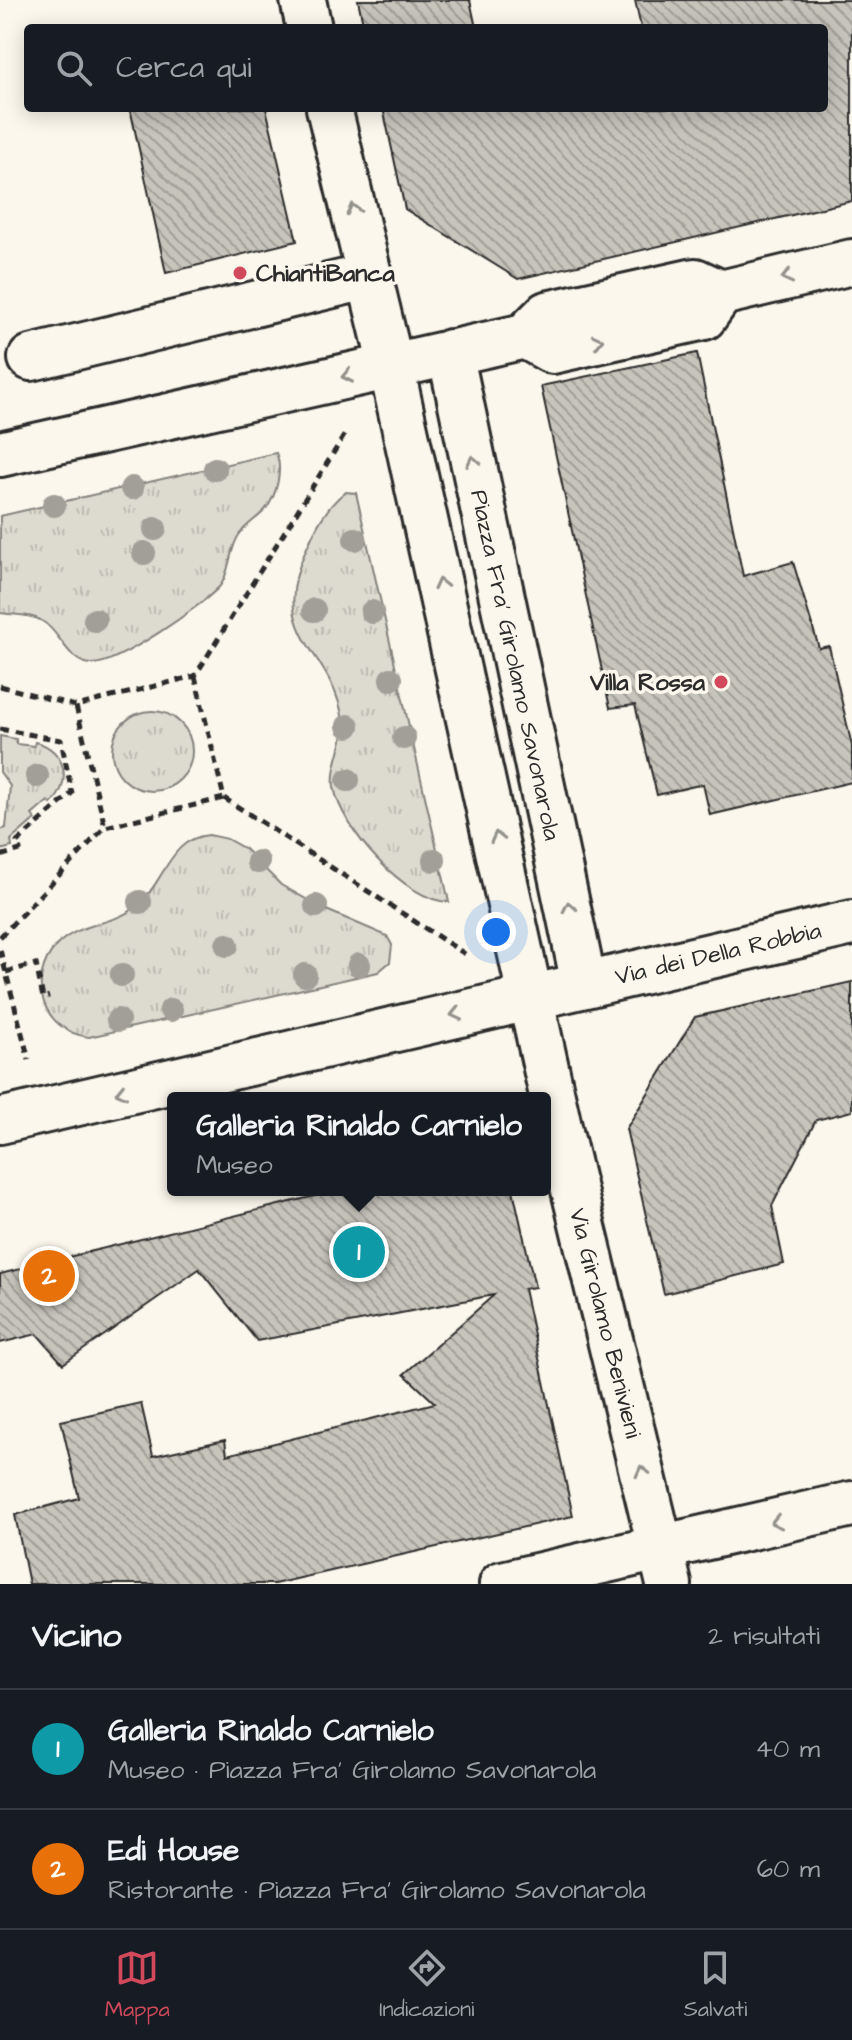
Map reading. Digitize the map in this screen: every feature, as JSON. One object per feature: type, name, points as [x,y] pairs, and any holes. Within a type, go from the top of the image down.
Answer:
[{"type":"street","points":[[303,0],[308,24]]},
{"type":"street","points":[[330,112],[391,366],[532,996]]},
{"type":"street","points":[[0,454],[525,336],[552,351],[704,317],[721,293],[852,262]]},
{"type":"street","points":[[31,358],[370,276]]},
{"type":"street","name":"Piazza Fra' Girolamo Savonarola","points":[[450,352],[584,984]]},
{"type":"street","name":"Via dei Della Robbia","points":[[584,984],[852,923]]},
{"type":"street","points":[[0,1121],[584,984]]},
{"type":"street","name":"Via Girolamo Benivieni","points":[[532,996],[665,1566]]},
{"type":"street","points":[[502,1584],[665,1566],[852,1504]]},
{"type":"path","points":[[0,686],[76,706],[195,676],[350,426],[391,366]]},
{"type":"path","points":[[195,676],[224,798],[470,957]]},
{"type":"path","points":[[76,706],[105,827]]},
{"type":"path","points":[[0,729],[61,740],[72,793],[17,842],[20,850],[0,856]]},
{"type":"path","points":[[0,937],[105,827],[224,798]]},
{"type":"path","points":[[0,950],[30,1061]]},
{"type":"path","points":[[6,972],[36,964],[43,998],[49,996]]},
{"type":"green space","points":[[276,453],[279,474],[273,497],[265,510],[239,535],[220,586],[178,620],[138,645],[103,662],[91,664],[76,658],[42,621],[0,613],[0,516]]},
{"type":"green space","points":[[345,492],[356,493],[449,902],[413,889],[378,860],[349,822],[334,787],[343,721],[337,697],[328,676],[306,642],[294,605],[295,581],[309,543],[326,512]]},
{"type":"green space","points":[[152,711],[167,714],[180,723],[189,736],[192,751],[189,766],[180,779],[167,788],[152,791],[137,788],[124,779],[115,766],[112,751],[115,736],[124,723],[137,714]]},
{"type":"green space","points":[[0,736],[16,739],[16,744],[34,746],[35,742],[45,746],[59,759],[64,777],[58,796],[51,804],[48,801],[32,815],[35,819],[11,840],[12,847],[0,850],[0,830],[6,828],[10,786],[0,772]]},
{"type":"green space","points":[[209,835],[227,839],[245,849],[281,885],[324,909],[387,936],[392,945],[390,962],[378,972],[89,1037],[73,1033],[60,1025],[50,1015],[41,988],[47,959],[57,945],[76,932],[129,912],[147,896],[176,852],[196,838]]},
{"type":"building","points":[[358,0],[470,0],[475,24],[363,24]]},
{"type":"building","points":[[635,0],[852,0],[852,201],[518,279],[405,209],[384,112],[828,112],[828,24],[640,24]]},
{"type":"building","points":[[131,112],[267,112],[297,241],[166,273]]},
{"type":"building","points":[[697,353],[743,576],[793,562],[819,648],[829,646],[852,746],[852,782],[710,815],[703,784],[657,795],[635,705],[610,708],[541,386]]},
{"type":"building","points":[[852,982],[852,1111],[816,1120],[772,1206],[784,1264],[664,1294],[626,1129],[695,1017]]},
{"type":"building","points":[[315,1196],[514,1196],[535,1287],[524,1289],[573,1516],[274,1584],[29,1584],[15,1515],[79,1498],[61,1421],[141,1403],[153,1456],[225,1440],[227,1455],[435,1403],[404,1374],[494,1295],[257,1341],[199,1269],[63,1364],[37,1334],[0,1343],[0,1274]]},
{"type":"place","name":"ChiantiBanca","points":[[240,273]]},
{"type":"place","name":"Villa Rossa","points":[[721,682]]},
{"type":"place","name":"Galleria Rinaldo Carnielo","points":[[359,1252]]},
{"type":"place","name":"Edi House","points":[[49,1276]]}]
